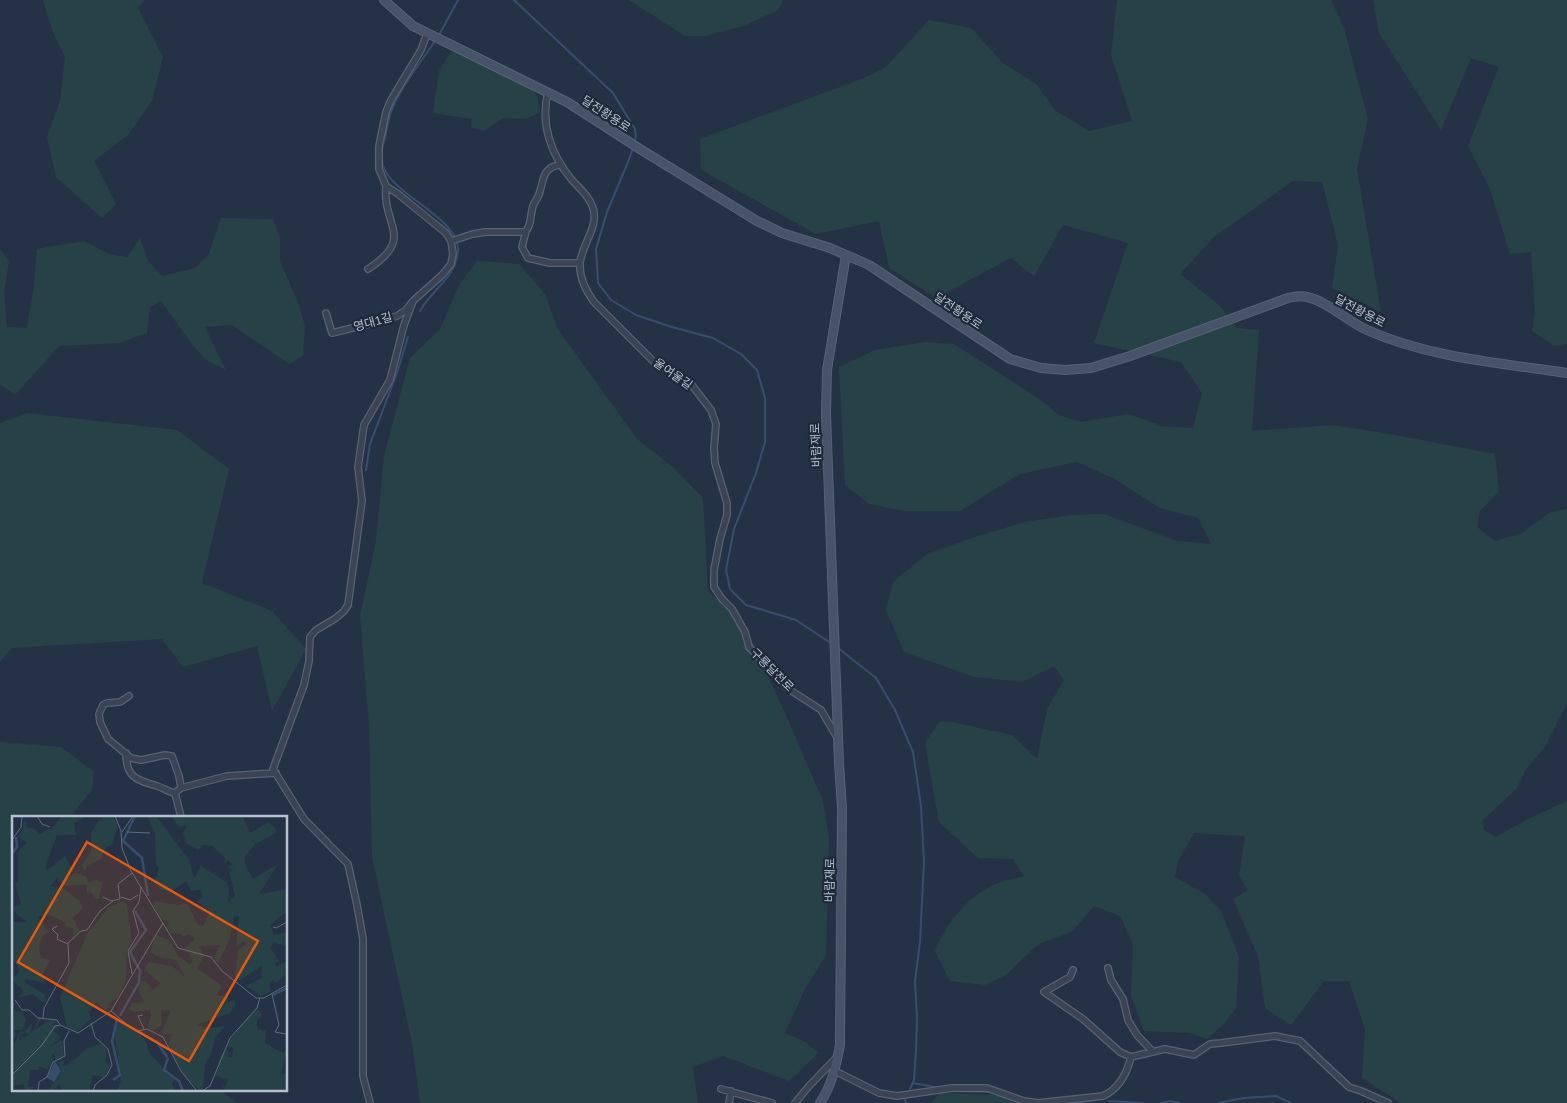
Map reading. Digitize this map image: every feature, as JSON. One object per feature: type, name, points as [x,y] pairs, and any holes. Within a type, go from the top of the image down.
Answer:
[{"type":"main road","name":"달전황용로","points":[[384,0],[413,26],[567,102],[758,222],[782,233],[830,248],[869,265],[1010,359],[1041,368],[1065,370],[1091,368],[1130,356],[1288,298],[1306,296],[1324,304],[1365,329],[1436,354],[1567,374]]},
{"type":"main road","name":"바람재로","points":[[820,1103],[828,1090],[835,1071],[840,1045],[842,808],[834,654],[826,414],[827,370],[846,255]]},
{"type":"street","points":[[368,269],[379,262],[395,243],[395,234],[385,195],[386,186],[379,169],[378,158],[386,112],[391,100],[430,35]]},
{"type":"street","name":"울여울길","points":[[548,92],[545,114],[547,130],[556,158],[559,165],[585,194],[593,206],[594,218],[580,262],[584,284],[594,302],[654,362],[691,384],[711,410],[716,424],[715,463],[727,504]]},
{"type":"street","points":[[559,165],[552,166],[547,171],[540,194],[534,205],[522,247],[528,258],[550,263],[580,262]]},
{"type":"street","points":[[386,186],[437,224],[452,241],[485,232],[526,231]]},
{"type":"street","name":"영대1길","points":[[326,313],[332,333],[397,316],[406,310],[412,301],[442,275],[451,264],[454,254],[452,241]]},
{"type":"street","points":[[370,1103],[363,1076],[363,939],[348,864],[304,818],[273,769],[278,751],[304,685],[309,661],[310,636],[316,630],[336,618],[348,605],[362,501],[358,467],[364,425],[390,380],[412,301]]},
{"type":"street","name":"구룡달전로","points":[[727,504],[714,570],[714,587],[732,609],[745,632],[749,648],[787,688],[821,710],[838,740]]},
{"type":"street","points":[[129,696],[120,702],[103,705],[99,714],[100,722],[108,739],[131,758],[141,760],[165,755],[172,756],[181,788]]},
{"type":"street","points":[[126,753],[126,761],[133,777],[143,783],[159,786],[175,793],[181,788],[227,776],[276,773]]},
{"type":"street","points":[[175,793],[181,816]]},
{"type":"street","points":[[1108,968],[1111,980],[1123,999],[1128,1020],[1137,1035],[1152,1051]]},
{"type":"street","points":[[1073,970],[1070,976],[1044,992],[1083,1020],[1120,1052],[1131,1057],[1166,1049],[1194,1055],[1210,1044],[1275,1036],[1300,1041],[1349,1087],[1388,1103]]},
{"type":"street","points":[[795,1103],[808,1086],[838,1056]]},
{"type":"street","points":[[835,1071],[879,1093],[897,1096],[952,1088],[987,1088],[1024,1101],[1038,1103],[1108,1094],[1120,1083],[1128,1069],[1131,1057]]},
{"type":"street","points":[[721,1089],[772,1103]]},
{"type":"street","points":[[729,1103],[731,1092]]},
{"type":"green space","points":[[43,0],[144,0],[138,8],[163,57],[152,101],[128,135],[94,161],[116,204],[102,218],[56,177],[47,137],[60,101],[65,57],[52,30]]},
{"type":"green space","points":[[629,0],[783,0],[778,10],[746,25],[705,36],[685,36]]},
{"type":"green space","points":[[1117,0],[1331,0],[1344,28],[1368,119],[1357,169],[1381,312],[1332,288],[1338,245],[1322,182],[1293,181],[1214,237],[1180,274],[1219,305],[1237,328],[1259,330],[1252,431],[1332,425],[1495,454],[1499,491],[1480,511],[1477,527],[1495,541],[1522,533],[1550,512],[1567,509],[1567,703],[1545,747],[1526,769],[1517,788],[1482,821],[1484,830],[1495,837],[1567,801],[1567,1103],[1401,1103],[1362,1078],[1365,1029],[1349,981],[1324,981],[1291,1025],[1265,1008],[1258,956],[1233,899],[1248,890],[1239,876],[1245,836],[1194,833],[1178,861],[1175,877],[1205,894],[1221,911],[1239,957],[1236,1008],[1224,1024],[1207,1039],[1189,1033],[1144,1031],[1131,996],[1133,944],[1120,916],[1094,906],[1073,931],[1037,945],[1006,975],[985,985],[950,981],[935,951],[953,919],[969,901],[989,887],[1024,876],[1013,859],[978,858],[939,822],[925,743],[940,721],[952,722],[1012,735],[1037,759],[1047,709],[1064,680],[1054,666],[1022,682],[974,677],[904,652],[886,610],[893,582],[927,554],[1025,522],[1072,515],[1104,514],[1177,541],[1211,544],[1198,518],[1160,508],[1115,479],[1077,462],[1020,474],[960,511],[905,511],[869,504],[845,485],[839,367],[875,350],[926,342],[954,344],[1039,399],[1059,415],[1081,422],[1128,414],[1162,426],[1193,428],[1202,393],[1181,362],[1094,343],[1128,243],[1063,225],[1034,276],[1011,258],[936,298],[889,268],[879,221],[816,234],[701,170],[700,139],[864,78],[886,67],[929,20],[971,28],[1003,63],[1036,84],[1056,111],[1089,131],[1132,121],[1111,55]]},
{"type":"green space","points":[[1373,0],[1567,0],[1567,344],[1554,346],[1532,331],[1535,311],[1531,252],[1510,254],[1490,189],[1468,146],[1499,67],[1471,58],[1441,130],[1379,33]]},
{"type":"green space","points":[[452,50],[533,90],[537,96],[540,112],[526,119],[503,118],[484,131],[471,127],[472,119],[433,113],[439,71]]},
{"type":"green space","points":[[221,218],[273,219],[280,238],[280,261],[299,305],[305,327],[303,356],[289,364],[232,325],[205,327],[226,370],[206,360],[191,343],[161,301],[150,307],[147,333],[119,343],[59,346],[15,395],[0,384],[0,249],[9,261],[4,293],[7,327],[27,328],[34,286],[37,249],[84,241],[109,254],[127,257],[140,238],[148,261],[162,276],[195,268],[209,254]]},
{"type":"green space","points":[[477,261],[519,264],[545,294],[557,328],[637,439],[673,467],[703,498],[708,591],[747,630],[823,801],[829,837],[826,955],[805,989],[785,1033],[806,1042],[818,1053],[789,1081],[723,1056],[693,1067],[698,1103],[420,1103],[412,1043],[372,857],[369,725],[360,616],[376,541],[384,456],[410,358],[440,329],[459,285]]},
{"type":"green space","points":[[27,413],[177,430],[229,469],[202,583],[272,611],[306,649],[272,711],[257,646],[183,667],[162,639],[12,648],[0,662],[0,423]]},
{"type":"green space","points":[[0,742],[61,747],[94,772],[92,790],[71,816],[12,816],[12,1090],[222,1090],[237,1103],[0,1103]]},
{"type":"green space","points":[[940,1093],[997,1095],[1013,1103],[931,1103]]},
{"type":"waterway","points":[[438,37],[458,0]]},
{"type":"waterway","points":[[514,0],[613,93],[635,129],[634,143]]},
{"type":"waterway","points":[[420,311],[453,269],[458,251],[456,239],[448,227],[408,195],[386,173],[382,155],[389,118],[395,102],[405,84],[435,41]]},
{"type":"waterway","points":[[633,148],[607,212],[596,249],[598,283],[611,300],[636,315],[713,338],[741,354],[757,370],[765,398],[765,442],[756,473],[734,529],[726,570],[730,589],[746,605],[796,620],[832,644]]},
{"type":"waterway","points":[[366,470],[370,444],[398,370],[408,337]]},
{"type":"waterway","points":[[838,648],[876,678],[895,710],[913,752],[921,806],[924,862],[920,942],[915,981],[916,1051],[914,1080],[910,1089]]},
{"type":"waterway","points":[[913,1083],[935,1087]]},
{"type":"waterway","points":[[951,1091],[991,1092]]},
{"type":"waterway","points":[[1219,1103],[1243,1098],[1276,1096],[1291,1103]]},
{"type":"waterway","points":[[905,1099],[906,1103]]},
{"type":"waterway","points":[[1010,1099],[1020,1102]]},
{"type":"waterway","points":[[1073,1103],[1097,1100]]},
{"type":"waterway","points":[[1109,1101],[1143,1103]]},
{"type":"waterway","points":[[1161,1103],[1171,1101],[1179,1103]]}]
